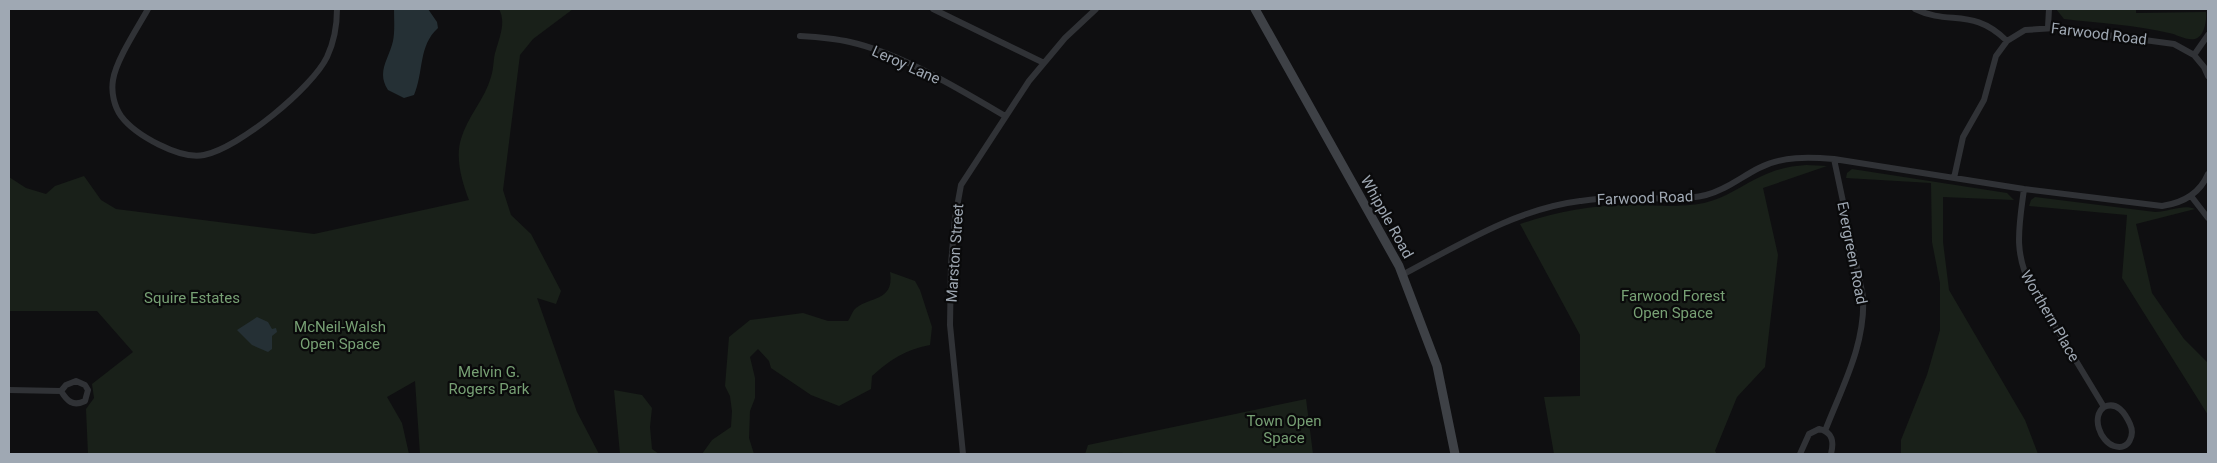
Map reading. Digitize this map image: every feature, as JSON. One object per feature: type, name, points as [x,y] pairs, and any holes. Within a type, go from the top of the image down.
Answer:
[{"type":"main road","name":"Whipple Road","points":[[1256,9],[1402,274],[1437,366],[1455,454]]},
{"type":"street","points":[[148,9],[113,77],[112,91],[115,104],[120,115],[131,127],[143,135],[187,155],[204,155],[222,149],[252,129],[311,81],[326,57],[333,38],[337,9]]},
{"type":"street","points":[[933,9],[1044,63]]},
{"type":"street","name":"Marston Street","points":[[963,454],[950,325],[951,264],[955,218],[961,185],[1029,81],[1065,38],[1096,9]]},
{"type":"street","points":[[1915,9],[1926,13],[1981,22],[1993,28],[2007,41],[1994,62],[1984,100],[1962,137],[1954,178]]},
{"type":"street","points":[[2048,27],[2049,9]]},
{"type":"street","name":"Farwood Road","points":[[2007,41],[2025,30],[2048,27],[2167,42],[2182,47],[2194,55],[2204,67],[2208,76]]},
{"type":"street","points":[[2194,55],[2208,35]]},
{"type":"street","name":"Leroy Lane","points":[[800,36],[826,37],[868,47],[919,69],[1005,116]]},
{"type":"street","name":"Farwood Road","points":[[1402,274],[1487,230],[1554,205],[1615,198],[1680,199],[1698,197],[1726,188],[1758,168],[1779,160],[1809,157],[1834,159],[2024,189],[2162,206],[2178,203],[2191,196]]},
{"type":"street","name":"Evergreen Road","points":[[1824,430],[1860,340],[1864,310],[1863,296],[1834,159]]},
{"type":"street","points":[[2208,174],[2202,185],[2191,196],[2208,218]]},
{"type":"street","name":"Worthern Place","points":[[2024,189],[2018,243],[2022,268],[2032,288],[2104,407]]},
{"type":"street","points":[[9,390],[61,391]]},
{"type":"street","points":[[2117,406],[2128,418],[2133,433],[2132,439],[2126,445],[2113,445],[2102,433],[2097,418],[2098,413],[2104,407],[2117,406]]},
{"type":"street","points":[[1800,454],[1805,441],[1811,432],[1816,430],[1824,430],[1829,433],[1833,441],[1831,454]]},
{"type":"green space","points":[[499,9],[573,9],[533,39],[520,55],[503,190],[511,215],[531,234],[561,291],[556,304],[537,298],[577,412],[599,454],[420,454],[415,381],[387,397],[402,423],[409,454],[88,454],[86,409],[94,398],[92,384],[133,352],[97,311],[9,311],[9,177],[26,188],[46,194],[55,186],[84,176],[101,200],[116,209],[314,234],[469,200],[460,170],[459,146],[464,131],[485,93],[491,77],[502,29]]},
{"type":"green space","points":[[2056,9],[2136,9],[2136,13],[2206,12],[2206,20],[2201,35],[2198,38],[2192,39],[2143,28],[2064,19]]},
{"type":"green space","name":"Farwood Forest Open Space","points":[[1806,165],[1827,166],[1763,188],[1778,255],[1765,367],[1737,397],[1715,451],[1717,454],[1554,454],[1544,397],[1580,396],[1580,335],[1520,224],[1546,216],[1600,206],[1695,205],[1727,195],[1773,171]]},
{"type":"green space","points":[[1852,169],[2007,193],[2014,200],[1943,197],[1943,242],[1949,290],[2025,420],[2038,454],[1901,454],[1901,440],[1927,375],[1940,330],[1940,283],[1932,242],[1931,183],[1846,178],[1847,173]]},
{"type":"green space","points":[[2035,197],[2155,212],[2186,207],[2195,209],[2136,224],[2152,293],[2184,339],[2208,363],[2208,415],[2122,278],[2127,215],[2029,206],[2031,200]]},
{"type":"green space","points":[[890,272],[915,281],[920,290],[932,327],[930,345],[913,350],[892,360],[872,376],[871,389],[839,406],[811,395],[771,368],[769,361],[758,349],[750,357],[755,378],[755,398],[750,411],[749,438],[754,454],[702,454],[712,440],[731,427],[732,411],[730,396],[725,386],[729,337],[750,320],[803,313],[828,321],[848,321],[854,310],[859,306],[884,294],[890,282]]},
{"type":"green space","points":[[614,390],[642,395],[652,408],[650,427],[652,449],[659,454],[620,454]]},
{"type":"green space","name":"Town Open Space","points":[[1306,399],[1313,454],[1085,454],[1088,445]]},
{"type":"shaded area","points":[[394,9],[428,9],[437,22],[438,28],[427,43],[424,51],[414,95],[404,98],[388,90],[383,77],[384,66],[394,37]]},
{"type":"shaded area","points":[[257,317],[268,322],[272,329],[276,328],[277,332],[272,336],[272,349],[268,352],[252,345],[237,330]]},
{"type":"park label","name":"Squire Estates","points":[[192,298]]},
{"type":"park label","name":"McNeil-Walsh Open Space","points":[[340,336]]},
{"type":"park label","name":"Melvin G. Rogers Park","points":[[489,380]]}]
